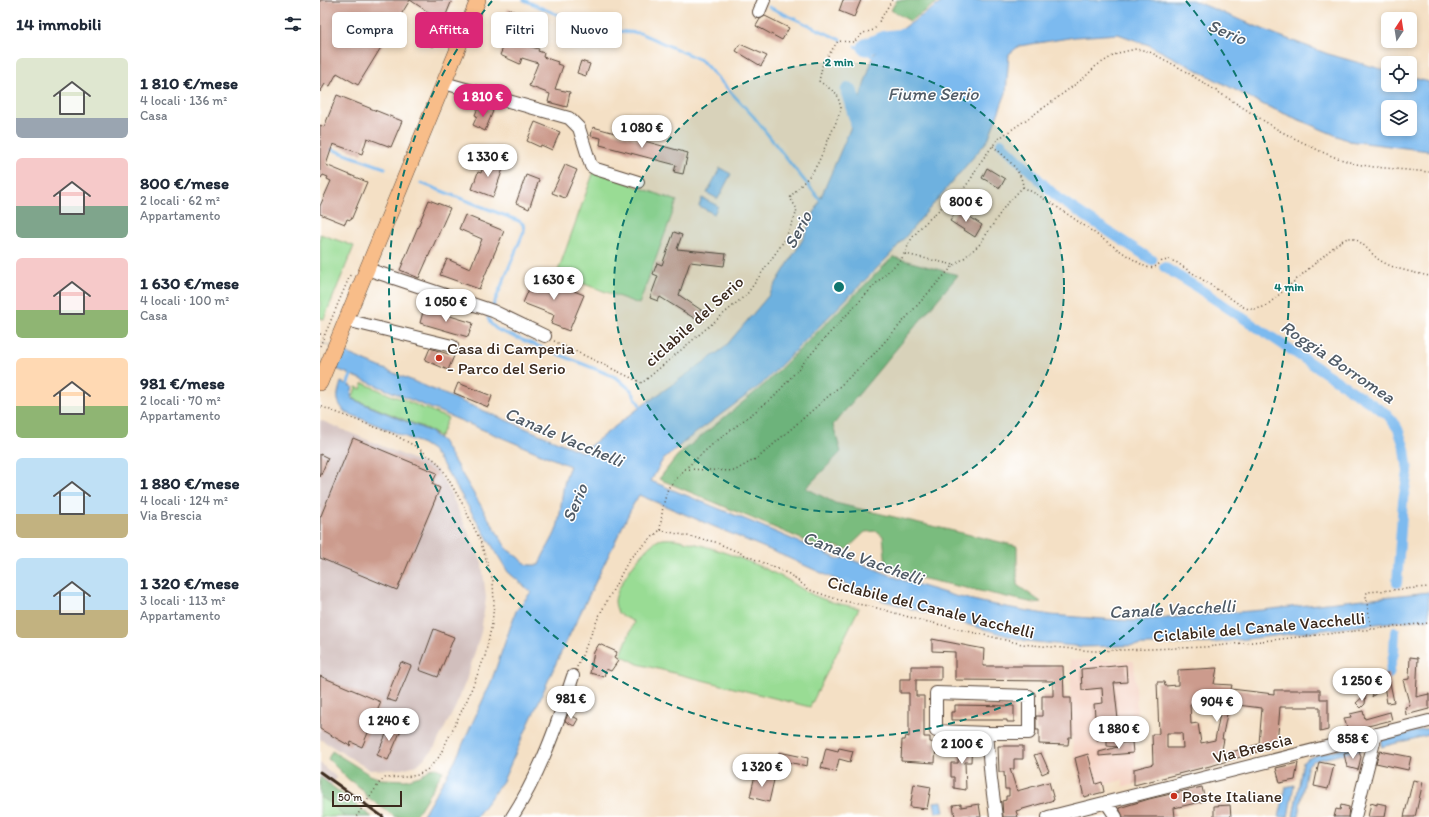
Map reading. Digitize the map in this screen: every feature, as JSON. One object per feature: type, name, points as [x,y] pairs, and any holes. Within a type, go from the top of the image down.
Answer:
[{"type":"main road","points":[[320,383],[327,365],[325,346],[346,320],[359,270],[444,83],[478,0]]},
{"type":"street","points":[[759,12],[764,0]]},
{"type":"street","points":[[444,83],[569,118],[579,128],[591,166],[596,169],[638,182]]},
{"type":"street","points":[[359,270],[493,312],[545,336]]},
{"type":"street","points":[[346,320],[452,346]]},
{"type":"street","points":[[512,817],[536,774],[560,716],[572,676]]},
{"type":"street","points":[[936,693],[1029,696],[1029,733],[987,733],[936,731],[936,693]]},
{"type":"street","name":"Via Brescia","points":[[1048,817],[1429,721]]},
{"type":"street","points":[[987,733],[996,817]]},
{"type":"street","points":[[1355,817],[1376,734]]},
{"type":"street","points":[[1106,802],[1116,817]]},
{"type":"path","name":"ciclabile del Serio","points":[[545,336],[642,383],[747,294],[784,241],[797,209],[790,198],[812,173],[837,120],[840,108],[837,94],[819,81],[823,63],[838,41],[854,42],[863,33],[874,30],[892,0]]},
{"type":"path","points":[[572,676],[599,616],[630,558],[660,530],[663,506],[668,488],[685,469],[714,443],[774,397],[825,338],[885,274],[901,260],[916,232],[943,206],[950,203],[965,187],[979,164],[1000,137],[1049,104],[1109,58],[1118,53],[1136,49],[1148,52],[1180,68],[1280,130],[1322,152],[1356,164],[1389,169],[1429,172]]},
{"type":"path","points":[[685,469],[734,471],[758,457],[840,386],[873,355],[938,281],[954,265],[964,259],[980,244],[1005,206],[1023,187],[1023,180],[1016,168],[993,146]]},
{"type":"path","points":[[1023,187],[1040,196],[1146,267],[1156,267],[1162,261],[1169,260],[1176,262],[1246,308],[1250,309],[1258,309],[1266,306],[1336,245],[1343,240],[1350,238],[1355,240],[1379,260],[1389,265],[1429,276]]},
{"type":"path","points":[[905,254],[954,265]]},
{"type":"path","points":[[325,346],[324,335],[359,270]]},
{"type":"path","points":[[320,334],[324,335]]},
{"type":"path","points":[[320,408],[320,406],[393,434],[415,446],[436,461],[462,502],[480,540],[493,580],[494,604],[492,624],[485,656],[467,700],[439,757],[428,769],[418,775],[405,778],[385,778],[380,782],[356,817]]},
{"type":"path","name":"Ciclabile del Canale Vacchelli","points":[[660,530],[715,542],[788,574],[810,590],[839,600],[878,608],[916,619],[1022,644],[1093,651],[1206,647],[1429,623]]},
{"type":"path","points":[[1371,629],[1366,596],[1367,592],[1429,587]]},
{"type":"shaded area","points":[[320,420],[436,469],[450,492],[482,563],[486,598],[481,632],[467,678],[455,708],[433,750],[417,765],[401,769],[370,770],[320,739]]},
{"type":"shaded area","points":[[1070,660],[1134,661],[1137,713],[1134,785],[1123,786],[1123,780],[1103,785],[1102,782],[1096,784],[1088,755],[1074,758]]},
{"type":"shaded area","points":[[320,763],[336,777],[332,785],[320,777]]},
{"type":"green space","points":[[897,0],[941,0],[910,21],[891,10]]},
{"type":"green space","points":[[594,171],[677,201],[639,304],[557,274]]},
{"type":"green space","points":[[320,234],[354,246],[324,319],[320,318]]},
{"type":"green space","points":[[893,257],[958,275],[833,425],[841,452],[806,488],[835,503],[1017,546],[1017,585],[1041,602],[1034,603],[916,577],[886,566],[883,536],[877,531],[865,532],[846,550],[835,546],[825,549],[659,479],[677,456],[764,385]]},
{"type":"green space","points":[[363,383],[448,418],[440,437],[427,429],[356,400],[353,397],[356,387],[361,389]]},
{"type":"green space","points":[[661,539],[675,539],[702,545],[728,554],[778,575],[823,599],[838,604],[859,608],[810,707],[638,664],[621,655],[634,622],[618,613],[615,601],[620,586],[638,559],[652,545]]},
{"type":"green space","points":[[332,751],[370,775],[381,779],[406,780],[420,776],[433,767],[443,771],[420,809],[413,817],[395,817],[366,796],[362,789],[348,779],[328,759]]},
{"type":"green space","points":[[320,777],[372,817],[344,817],[333,804],[320,797]]},
{"type":"green space","points":[[320,797],[333,804],[344,817],[320,817]]},
{"type":"water","name":"Fiume Serio","points":[[945,0],[1192,0],[1328,54],[1381,69],[1381,92],[1417,92],[1417,79],[1429,82],[1429,151],[1349,141],[1264,105],[1149,45],[1118,34],[1075,37],[1019,46],[1009,54],[1006,93],[988,140],[889,256],[762,384],[685,441],[662,461],[651,481],[838,559],[845,557],[905,581],[955,596],[1050,615],[1131,621],[1262,610],[1429,592],[1429,619],[1213,643],[1084,647],[1026,641],[881,600],[784,556],[639,495],[557,661],[503,781],[476,817],[422,817],[455,761],[491,682],[516,611],[531,592],[508,572],[443,465],[432,450],[423,444],[345,412],[338,401],[341,382],[353,387],[351,394],[352,399],[429,431],[442,441],[507,549],[528,565],[539,565],[557,528],[563,489],[570,466],[320,362],[320,342],[582,452],[639,408],[724,348],[769,295],[803,239],[850,129],[874,54],[905,27]]},
{"type":"water","points":[[720,168],[731,174],[718,199],[707,193]]},
{"type":"water","points":[[702,198],[718,206],[714,214],[699,206]]},
{"type":"water","points":[[1429,728],[1429,735],[1381,747],[1382,740]]},
{"type":"water","points":[[1361,745],[1361,750],[1313,761],[1309,764],[1298,817],[1293,817],[1303,762],[1313,756]]},
{"type":"water","points":[[1294,785],[1288,817],[1279,817],[1286,787]]},
{"type":"water","points":[[942,801],[944,812],[936,813],[934,802]]},
{"type":"pier","points":[[320,342],[343,352],[336,369],[320,362]]},
{"type":"building","points":[[320,0],[410,0],[403,12],[332,12],[332,48],[381,48],[358,85],[337,73],[330,86],[325,84],[320,92]]},
{"type":"building","points":[[410,0],[452,0],[447,12],[428,12]]},
{"type":"building","points":[[843,0],[861,0],[854,17],[839,11]]},
{"type":"building","points":[[508,9],[515,12],[507,12]]},
{"type":"building","points":[[765,16],[789,28],[782,40],[756,26],[760,19]]},
{"type":"building","points":[[740,44],[767,56],[761,66],[736,51]]},
{"type":"building","points":[[503,48],[535,48],[544,53],[543,57],[558,62],[557,64],[563,66],[555,89],[570,92],[567,107],[548,102],[550,94],[529,86],[538,63],[522,58],[520,64],[500,55]]},
{"type":"building","points":[[581,61],[590,64],[586,76],[577,73]]},
{"type":"building","points":[[337,95],[402,121],[391,147],[367,138],[362,154],[333,144],[326,165],[367,182],[351,220],[347,219],[345,224],[320,214],[320,206],[331,181],[327,179],[328,177],[323,175],[320,178],[320,125],[324,127]]},
{"type":"building","points":[[479,105],[493,111],[485,131],[473,125],[477,116],[475,115]]},
{"type":"building","points":[[535,122],[560,132],[552,150],[541,145],[540,147],[527,141]]},
{"type":"building","points":[[593,127],[688,153],[683,174],[674,172],[676,165],[600,145],[601,138],[591,136]]},
{"type":"building","points":[[485,159],[504,166],[493,197],[472,189],[478,172],[481,173]]},
{"type":"building","points":[[565,165],[577,170],[565,198],[552,193]]},
{"type":"building","points":[[987,168],[1005,179],[1000,188],[982,178]]},
{"type":"building","points":[[526,175],[539,180],[529,209],[516,203]]},
{"type":"building","points":[[429,200],[450,208],[419,278],[400,270]]},
{"type":"building","points":[[958,209],[982,225],[975,237],[950,221]]},
{"type":"building","points":[[465,215],[504,231],[479,289],[440,275],[447,259],[470,269],[482,239],[459,229]]},
{"type":"building","points":[[674,232],[682,235],[677,249],[726,254],[724,266],[690,262],[679,295],[707,314],[702,323],[660,297],[658,301],[650,298],[658,276],[653,274],[657,263],[662,265]]},
{"type":"building","points":[[535,275],[584,295],[569,331],[551,324],[554,315],[523,303]]},
{"type":"building","points":[[424,308],[473,323],[468,337],[420,323]]},
{"type":"building","name":"Casa di Camperia - Parco del Serio","points":[[430,348],[454,356],[448,370],[425,360]]},
{"type":"building","points":[[458,383],[492,396],[488,407],[454,393]]},
{"type":"building","points":[[353,438],[437,473],[432,484],[440,488],[397,590],[320,558],[320,518]]},
{"type":"building","points":[[320,454],[328,458],[320,477]]},
{"type":"building","points":[[434,629],[454,637],[438,677],[419,670]]},
{"type":"building","points":[[932,639],[984,649],[983,666],[1063,666],[1064,698],[1071,698],[1072,737],[1069,737],[1068,745],[1039,744],[1039,730],[1036,730],[1036,716],[1042,716],[1042,696],[1053,696],[1053,681],[955,680],[955,652],[932,651]]},
{"type":"building","points":[[599,644],[617,652],[614,658],[618,661],[611,671],[606,669],[604,677],[590,673],[594,652]]},
{"type":"building","points":[[1410,657],[1418,658],[1416,697],[1429,694],[1429,709],[1406,715],[1405,707],[1410,706],[1403,680],[1409,679]]},
{"type":"building","points":[[401,662],[411,666],[396,702],[386,699]]},
{"type":"building","points":[[1126,665],[1127,682],[1114,683],[1119,729],[1117,729],[1118,747],[1107,746],[1107,739],[1097,740],[1094,704],[1103,703],[1102,688],[1082,690],[1081,669]]},
{"type":"building","points":[[911,666],[941,666],[941,680],[916,680],[916,696],[924,696],[924,737],[930,737],[930,742],[936,743],[935,763],[901,761],[902,740],[905,740],[906,736],[909,737],[909,693],[900,693],[900,679],[911,679]]},
{"type":"building","points":[[1217,668],[1214,684],[1232,685],[1231,689],[1274,694],[1274,690],[1320,690],[1320,699],[1328,699],[1328,730],[1320,732],[1320,707],[1280,707],[1277,746],[1214,765],[1134,785],[1134,769],[1153,764],[1152,734],[1159,734],[1157,682],[1164,682],[1165,686],[1178,685],[1178,670]],"holes":[[[1190,704],[1221,708],[1215,740],[1201,743],[1198,723],[1191,724]],[[1229,704],[1262,708],[1259,744],[1221,755],[1224,739],[1222,739]],[[1167,733],[1182,733],[1183,748],[1167,748]]]},
{"type":"building","points":[[1388,673],[1394,702],[1387,703],[1384,686],[1372,697],[1378,676],[1383,678],[1383,674]]},
{"type":"building","points":[[320,676],[381,702],[362,747],[351,742],[350,746],[320,729]]},
{"type":"building","points":[[1366,694],[1365,704],[1361,708],[1356,703]]},
{"type":"building","points":[[955,705],[1014,706],[1014,722],[1007,722],[1007,720],[951,720],[951,712],[955,712]]},
{"type":"building","points":[[1363,711],[1365,719],[1390,712],[1392,720],[1348,731],[1344,718],[1351,717],[1350,714]]},
{"type":"building","points":[[568,714],[578,719],[574,726],[565,721]]},
{"type":"building","points":[[390,725],[401,730],[388,760],[377,755]]},
{"type":"building","points":[[959,742],[972,742],[971,762],[965,762],[966,790],[954,788],[954,777],[951,777],[951,763],[958,763]]},
{"type":"building","points":[[1132,742],[1133,753],[1099,756],[1099,752],[1118,747],[1118,743]]},
{"type":"building","points":[[998,746],[1023,746],[1023,759],[1014,759],[1014,769],[1010,769],[1017,791],[1049,782],[1054,800],[1016,811],[1018,817],[1003,817],[1002,801],[1006,800],[1006,796],[1009,796],[1009,789],[1005,789],[1004,772],[999,772]]},
{"type":"building","points":[[826,748],[838,751],[839,748],[853,751],[850,762],[839,759],[836,772],[821,768]]},
{"type":"building","points":[[1359,750],[1361,757],[1358,770],[1347,767],[1344,754]]},
{"type":"building","points":[[1380,751],[1411,757],[1408,770],[1376,763]]},
{"type":"building","points":[[779,752],[808,758],[807,766],[778,760]]},
{"type":"building","points":[[1041,753],[1049,771],[1042,774],[1034,755]]},
{"type":"building","points":[[1088,754],[1096,784],[1102,782],[1104,792],[1084,797],[1075,758]]},
{"type":"building","points":[[1319,762],[1334,765],[1328,789],[1314,786]]},
{"type":"building","points":[[1298,763],[1295,780],[1280,783],[1276,768]]},
{"type":"building","points":[[755,775],[774,780],[769,802],[750,797]]},
{"type":"building","points":[[1413,780],[1423,782],[1415,817],[1404,817]]},
{"type":"building","points":[[914,784],[931,787],[927,809],[910,807]]},
{"type":"building","points":[[1202,787],[1205,801],[1174,808],[1175,817],[1123,817],[1119,808],[1149,799]]},
{"type":"building","points":[[1371,803],[1377,805],[1377,803],[1387,805],[1385,817],[1368,817]]},
{"type":"building","points":[[961,804],[961,807],[979,804],[981,817],[955,817],[953,805]]},
{"type":"building","points":[[1230,805],[1231,817],[1214,817],[1214,806]]},
{"type":"building","points":[[1341,805],[1349,807],[1348,817],[1334,817],[1336,809],[1340,810]]},
{"type":"waterway","points":[[524,0],[590,29],[640,33],[701,60],[754,117],[822,202]]},
{"type":"waterway","points":[[769,7],[841,40]]},
{"type":"waterway","points":[[866,47],[886,39],[914,36]]},
{"type":"waterway","points":[[855,46],[876,58]]},
{"type":"waterway","points":[[849,91],[862,133]]},
{"type":"waterway","points":[[1001,143],[1059,199],[1152,260]]},
{"type":"waterway","points":[[331,149],[385,168]]},
{"type":"waterway","points":[[421,183],[519,221],[523,224],[524,231],[493,306]]},
{"type":"waterway","name":"Roggia Borromea","points":[[1164,267],[1387,414],[1398,429],[1405,449],[1408,472],[1403,501],[1397,583]]},
{"type":"waterway","points":[[488,318],[492,326],[500,331],[617,378],[631,390],[641,407]]},
{"type":"waterway","points":[[346,388],[352,373]]},
{"type":"waterway","name":"Roggia Borromea","points":[[1389,674],[1394,652],[1395,632]]},
{"type":"railway","points":[[320,772],[383,817]]},
{"type":"place","name":"Casa di Camperia - Parco del Serio","points":[[439,358]]},
{"type":"place","name":"Poste Italiane","points":[[1174,796]]},
{"type":"water label","name":"Serio","points":[[1227,32]]},
{"type":"water label","name":"Serio","points":[[798,230]]},
{"type":"water label","name":"Canale Vacchelli","points":[[564,437]]},
{"type":"water label","name":"Serio","points":[[575,503]]},
{"type":"water label","name":"Canale Vacchelli","points":[[863,558]]},
{"type":"water label","name":"Canale Vacchelli","points":[[1172,609]]}]
